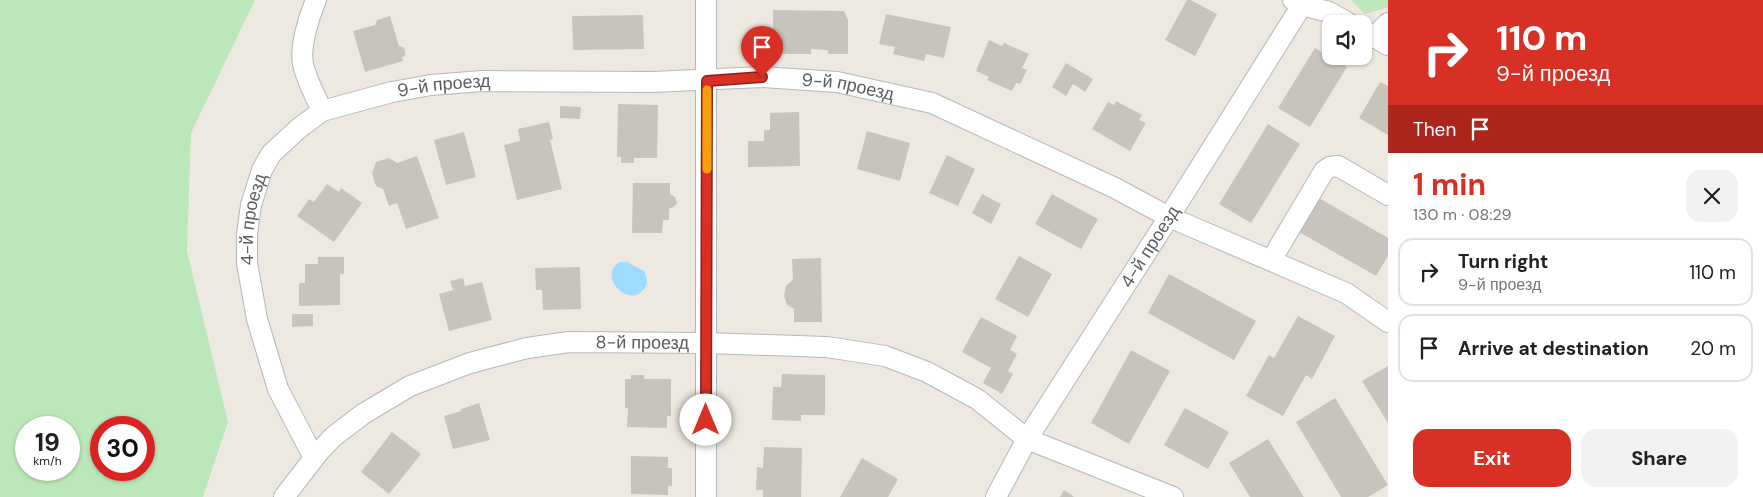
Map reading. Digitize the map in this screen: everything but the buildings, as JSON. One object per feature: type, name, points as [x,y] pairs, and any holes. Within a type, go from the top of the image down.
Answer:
[{"type":"street","points":[[316,0],[310,14],[302,52],[303,67],[322,111]]},
{"type":"street","points":[[706,0],[706,497]]},
{"type":"street","points":[[1301,2],[1334,15]]},
{"type":"street","name":"4-й проезд","points":[[996,497],[1027,439],[1169,217],[1301,2]]},
{"type":"street","name":"9-й проезд","points":[[322,111],[392,92],[431,85],[482,81],[652,82],[762,77],[837,82],[932,103],[1115,188],[1169,217],[1346,293],[1388,322]]},
{"type":"street","name":"4-й проезд","points":[[314,458],[278,389],[257,320],[247,263],[247,234],[251,205],[262,170],[271,154],[298,129],[322,111]]},
{"type":"street","points":[[1276,252],[1324,171],[1330,167],[1338,166],[1388,196]]},
{"type":"street","name":"8-й проезд","points":[[284,497],[314,458],[334,436],[363,414],[410,386],[470,363],[526,348],[569,342],[706,342],[827,347],[885,356],[927,372],[977,398],[1027,439],[1173,497]]},
{"type":"green space","points":[[0,0],[255,0],[191,133],[187,251],[228,422],[203,497],[0,497]]},
{"type":"green space","points":[[1351,0],[1388,0],[1388,7],[1365,14]]},
{"type":"water","points":[[620,262],[627,262],[644,271],[647,285],[638,294],[623,293],[613,282],[614,268]]},
{"type":"slow traffic","points":[[707,90],[707,169]]},
{"type":"route","points":[[706,420],[707,81],[762,77]]}]
